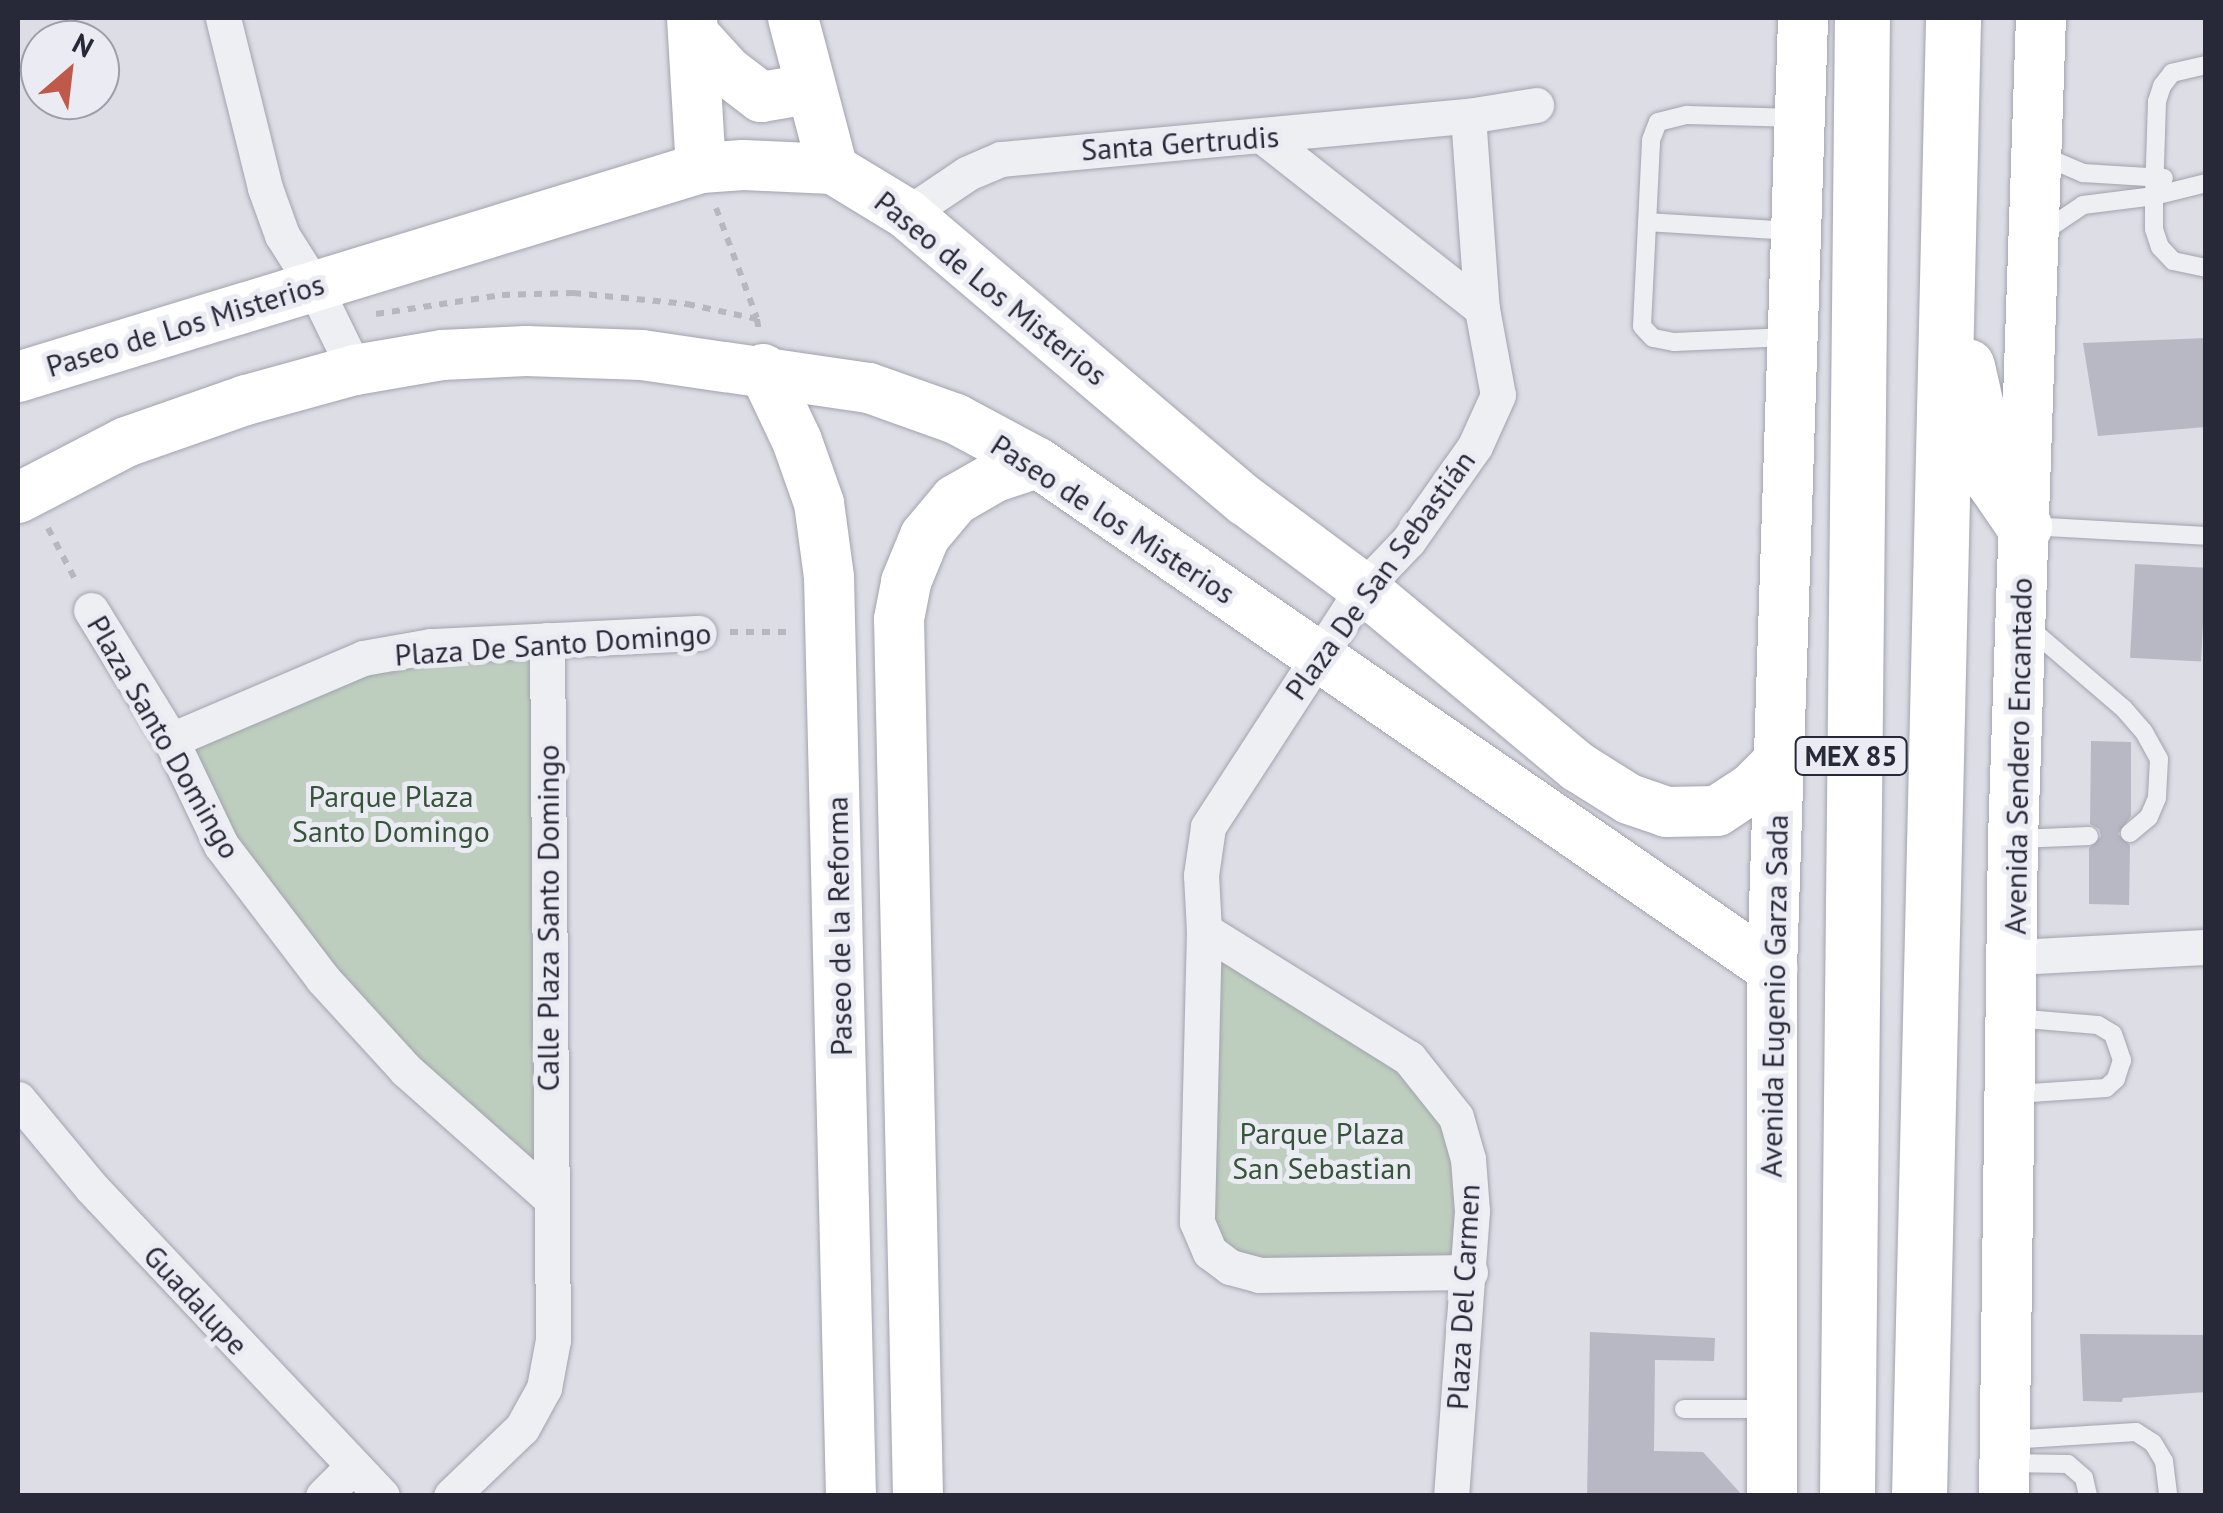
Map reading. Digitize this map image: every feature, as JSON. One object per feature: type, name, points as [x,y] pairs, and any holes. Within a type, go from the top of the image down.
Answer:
[{"type":"highway","name":"MEX 85","points":[[1846,1495],[1862,18]]},
{"type":"highway","name":"MEX 85","points":[[1919,1492],[1953,18]]},
{"type":"highway","points":[[1950,250],[1962,347],[1994,481],[2024,526]]},
{"type":"street","points":[[223,18],[265,188],[282,235],[313,284],[355,370]]},
{"type":"street","points":[[792,18],[833,170]]},
{"type":"street","name":"Avenida Eugenio Garza Sada","points":[[1772,1496],[1772,969],[1803,18]]},
{"type":"street","name":"Avenida Sendero Encantado","points":[[2005,1466],[2018,619],[2042,18]]},
{"type":"street","points":[[695,28],[727,72],[761,96],[809,88]]},
{"type":"street","points":[[695,28],[702,168]]},
{"type":"street","name":"Santa Gertrudis","points":[[907,214],[968,173],[1001,159],[1050,152],[1265,138],[1536,105]]},
{"type":"street","points":[[1468,116],[1482,309]]},
{"type":"street","points":[[1265,138],[1482,309]]},
{"type":"street","name":"Paseo de Los Misterios","points":[[18,376],[702,168],[833,170],[907,214],[1246,501],[1363,588],[1578,766],[1629,799],[1666,812],[1717,811],[1752,788],[1777,763]]},
{"type":"street","name":"Plaza De San Sebastián","points":[[1470,1272],[1259,1275],[1230,1267],[1210,1252],[1197,1222],[1204,930],[1201,875],[1208,826],[1317,654],[1363,588],[1408,541],[1475,446],[1498,396],[1482,309]]},
{"type":"street","name":"Paseo de los Misterios","points":[[23,494],[126,442],[246,400],[355,370],[442,356],[526,351],[642,355],[763,369],[869,388],[956,419],[1038,463],[1772,969]]},
{"type":"street","name":"Paseo de la Reforma","points":[[763,369],[820,502],[832,631],[851,1496]]},
{"type":"street","points":[[918,1496],[898,620],[906,582],[925,536],[956,500],[995,477],[1038,463]]},
{"type":"street","name":"Plaza Santo Domingo","points":[[91,610],[170,740],[221,845],[324,980],[406,1070],[548,1197]]},
{"type":"street","name":"Plaza De Santo Domingo","points":[[170,740],[363,658],[431,646],[698,633]]},
{"type":"street","name":"Calle Plaza Santo Domingo","points":[[547,640],[548,1197]]},
{"type":"street","name":"Plaza Del Carmen","points":[[1204,930],[1409,1058],[1436,1086],[1456,1118],[1468,1159],[1470,1272],[1451,1496]]},
{"type":"street","points":[[2014,957],[2206,947]]},
{"type":"street","name":"Guadalupe","points":[[18,1100],[91,1187],[382,1496]]},
{"type":"street","points":[[451,1496],[522,1428],[544,1388],[553,1340],[548,1197]]},
{"type":"street","points":[[323,1496],[352,1468]]},
{"type":"lane","points":[[2206,65],[2172,73],[2162,86],[2157,101],[2154,196],[2154,229],[2160,248],[2172,261],[2206,268]]},
{"type":"lane","points":[[1792,336],[1674,342],[1653,338],[1642,326],[1651,140],[1658,122],[1688,114],[1800,118]]},
{"type":"lane","points":[[2037,146],[2042,158],[2083,174],[2155,175],[2184,185]]},
{"type":"lane","points":[[2034,261],[2052,226],[2068,212],[2102,199],[2154,196],[2184,185],[2206,183]]},
{"type":"lane","points":[[1647,222],[1796,231]]},
{"type":"lane","points":[[2024,526],[2206,536]]},
{"type":"lane","points":[[2018,619],[2144,732],[2159,759],[2160,778],[2149,817],[2130,833]]},
{"type":"lane","points":[[2013,839],[2090,836]]},
{"type":"lane","points":[[2012,1094],[2106,1088],[2116,1079],[2122,1060],[2113,1034],[2098,1025],[2014,1018]]},
{"type":"lane","points":[[1684,1409],[1772,1409]]},
{"type":"lane","points":[[2005,1466],[2136,1432],[2154,1443],[2164,1461],[2168,1496]]},
{"type":"lane","points":[[2005,1466],[2068,1464],[2084,1478],[2088,1496]]},
{"type":"path","points":[[702,168],[757,319]]},
{"type":"path","name":"Plaza Santo Domingo","points":[[23,494],[91,610]]},
{"type":"path","name":"Plaza De Santo Domingo","points":[[698,633],[832,631]]},
{"type":"green space","name":"Parque Plaza Santo Domingo","points":[[547,640],[549,1197],[323,979],[171,740],[305,681]]},
{"type":"green space","name":"Parque Plaza San Sebastian","points":[[1204,930],[1409,1058],[1456,1117],[1470,1272],[1259,1275],[1210,1252]]},
{"type":"building","points":[[2206,338],[2206,427],[2098,436],[2083,343]]},
{"type":"building","points":[[2135,564],[2206,568],[2201,662],[2130,658]]},
{"type":"building","points":[[2091,741],[2131,742],[2131,816],[2118,834],[2130,845],[2129,905],[2089,904],[2089,848],[2101,836],[2099,829],[2090,824]]},
{"type":"building","points":[[1590,1332],[1715,1338],[1714,1361],[1655,1360],[1654,1451],[1703,1452],[1743,1496],[1587,1496]]},
{"type":"building","points":[[2080,1334],[2206,1335],[2206,1392],[2123,1398],[2122,1402],[2083,1401]]}]
